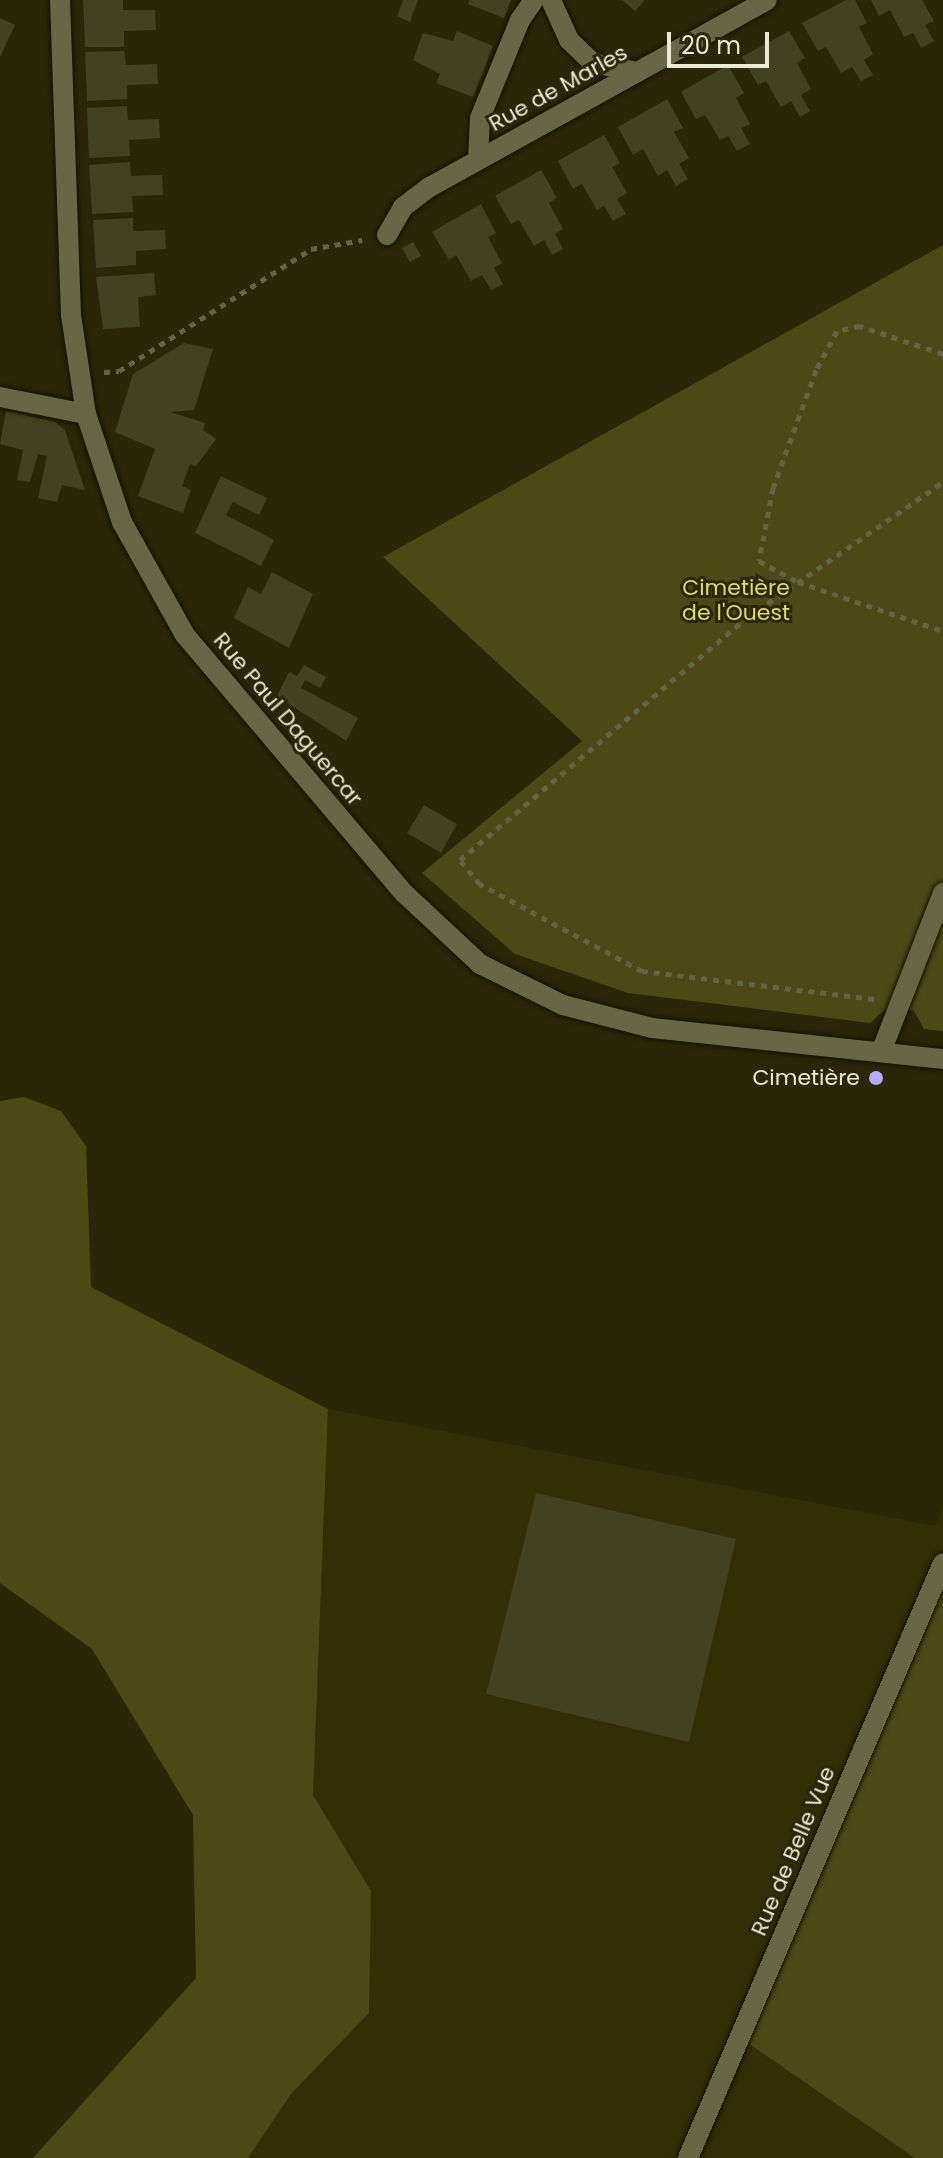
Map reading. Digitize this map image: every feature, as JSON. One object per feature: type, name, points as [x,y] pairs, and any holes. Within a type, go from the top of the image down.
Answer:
[{"type":"street","name":"Rue Paul Daguercar","points":[[60,0],[71,315],[86,414],[122,522],[185,635],[405,894],[480,964],[563,1005],[652,1028],[943,1059]]},
{"type":"street","points":[[478,160],[480,118],[520,20],[534,0]]},
{"type":"street","points":[[551,0],[569,40],[593,63],[637,72]]},
{"type":"street","name":"Rue de Marles","points":[[387,235],[403,207],[478,160],[767,0]]},
{"type":"street","points":[[0,397],[86,414]]},
{"type":"street","points":[[881,1052],[907,996],[943,893]]},
{"type":"street","name":"Rue de Belle Vue","points":[[688,2158],[943,1563]]},
{"type":"path","points":[[79,374],[119,371],[311,249],[387,235]]},
{"type":"path","points":[[943,354],[860,326],[837,331],[816,370],[773,488],[759,561],[798,582],[943,631]]},
{"type":"path","points":[[907,996],[846,998],[642,971],[480,884],[460,860],[638,705],[798,582],[943,482]]},
{"type":"shaded area","points":[[328,1409],[935,1526],[943,1507],[943,2158],[248,2158],[291,2094],[369,2013],[371,1891],[313,1795]]},
{"type":"green space","name":"Cimetière de l'Ouest","points":[[943,245],[943,1031],[924,1029],[914,1011],[889,1006],[870,1023],[628,993],[515,954],[422,873],[582,741],[383,557]]},
{"type":"green space","points":[[24,1097],[61,1111],[86,1146],[91,1287],[328,1409],[313,1795],[371,1891],[369,2013],[291,2094],[248,2158],[33,2158],[196,1978],[193,1815],[92,1649],[0,1583],[0,1101]]},
{"type":"green space","points":[[943,1563],[943,2158],[915,2158],[739,2037]]},
{"type":"building","points":[[83,0],[123,0],[123,10],[155,10],[156,30],[124,31],[124,47],[85,47]]},
{"type":"building","points":[[403,0],[418,0],[410,22],[397,16]]},
{"type":"building","points":[[469,0],[511,0],[504,18],[468,4]]},
{"type":"building","points":[[622,0],[645,0],[635,11]]},
{"type":"building","points":[[846,0],[855,0],[867,23],[859,27],[873,54],[864,60],[873,75],[861,81],[852,67],[841,73],[826,47],[818,51],[802,23]]},
{"type":"building","points":[[871,0],[922,0],[934,21],[925,25],[934,41],[921,48],[913,33],[904,37],[890,10],[879,16]]},
{"type":"building","points":[[0,18],[15,25],[0,57]]},
{"type":"building","points":[[457,31],[493,46],[473,97],[436,83],[440,74],[413,60],[423,33],[453,41]]},
{"type":"building","points":[[789,31],[805,58],[797,63],[811,89],[801,95],[810,111],[800,117],[791,101],[781,107],[766,81],[758,85],[742,57]]},
{"type":"building","points":[[124,51],[126,65],[157,64],[158,84],[127,85],[127,99],[87,101],[85,52]]},
{"type":"building","points":[[728,65],[744,93],[736,98],[750,124],[741,128],[750,144],[737,151],[728,136],[720,140],[705,115],[696,119],[681,92]]},
{"type":"building","points":[[667,99],[683,128],[674,132],[689,158],[679,164],[688,179],[676,186],[667,170],[658,176],[643,149],[633,155],[618,127]]},
{"type":"building","points":[[127,106],[128,120],[159,119],[160,138],[129,140],[130,156],[89,158],[87,108]]},
{"type":"building","points":[[604,135],[620,163],[612,167],[627,193],[617,199],[626,214],[613,221],[604,206],[597,210],[582,184],[573,189],[558,161]]},
{"type":"building","points":[[130,162],[131,176],[162,175],[163,195],[132,196],[133,212],[92,214],[89,165]]},
{"type":"building","points":[[541,170],[557,198],[549,203],[563,229],[555,234],[563,249],[552,255],[544,240],[534,246],[519,220],[511,224],[495,196]]},
{"type":"building","points":[[481,204],[496,233],[488,237],[502,263],[494,268],[503,284],[491,290],[482,275],[471,281],[456,255],[449,260],[432,232]]},
{"type":"building","points":[[133,218],[133,231],[165,230],[166,249],[136,251],[136,265],[96,268],[93,220]]},
{"type":"building","points":[[413,242],[421,256],[410,262],[402,248]]},
{"type":"building","points":[[154,273],[156,295],[138,297],[140,327],[103,329],[96,277]]},
{"type":"building","points":[[184,343],[213,349],[194,410],[170,412],[205,423],[203,430],[216,439],[196,466],[190,464],[182,486],[191,490],[183,513],[138,496],[155,449],[115,432],[133,374]]},
{"type":"building","points":[[6,411],[55,422],[65,430],[85,490],[62,485],[57,502],[38,498],[47,456],[38,454],[30,482],[17,480],[23,450],[0,444]]},
{"type":"building","points":[[221,476],[267,498],[259,515],[233,502],[226,515],[274,540],[261,566],[195,533]]},
{"type":"building","points":[[272,572],[313,594],[289,648],[234,618],[248,587],[261,594]]},
{"type":"building","points":[[304,665],[326,677],[320,688],[305,680],[301,688],[358,718],[346,741],[277,696],[289,672],[297,676]]},
{"type":"building","points":[[424,805],[457,824],[441,853],[407,833]]},
{"type":"building","points":[[536,1493],[736,1539],[689,1742],[486,1694]]},
{"type":"place","name":"Cimetière","points":[[876,1078]]}]
